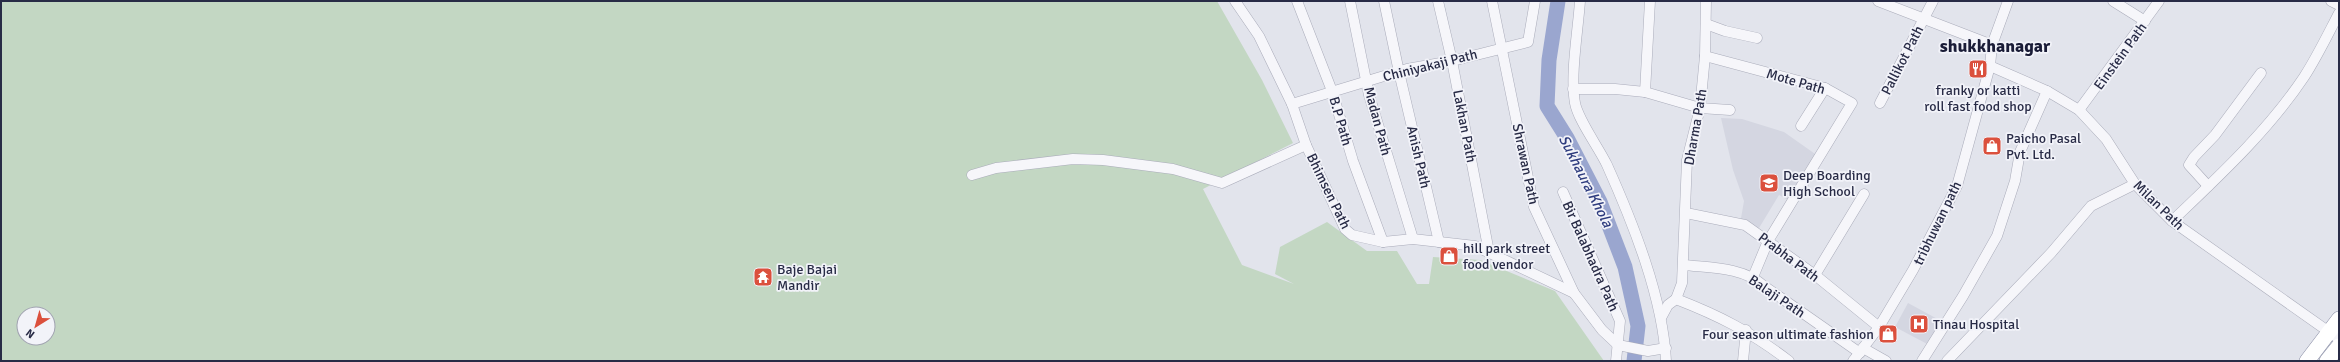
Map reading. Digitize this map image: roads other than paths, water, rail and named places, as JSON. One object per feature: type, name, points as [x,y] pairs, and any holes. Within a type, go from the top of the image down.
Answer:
[{"type":"highway","points":[[2311,355],[2334,335],[2339,319]]},
{"type":"highway","points":[[2332,359],[2339,346]]},
{"type":"street","name":"Bhimsen Path","points":[[1235,1],[1259,36],[1292,104],[1306,145],[1345,229],[1352,236],[1384,242],[1413,239],[1475,246],[1574,293]]},
{"type":"street","name":"B.P Path","points":[[1297,1],[1332,91],[1351,155],[1384,242]]},
{"type":"street","name":"Madan Path","points":[[1350,1],[1369,96],[1413,239]]},
{"type":"street","name":"Anish Path","points":[[1384,1],[1439,242]]},
{"type":"street","name":"Lakhan Path","points":[[1438,1],[1452,61],[1489,252]]},
{"type":"street","name":"Shrawan Path","points":[[1492,1],[1503,47],[1534,207],[1574,293],[1602,330],[1622,346]]},
{"type":"street","name":"Chiniyakaji Path","points":[[1292,104],[1399,72],[1452,61],[1503,47],[1519,46],[1528,42],[1535,1]]},
{"type":"street","points":[[1580,1],[1574,89],[1575,105],[1606,165],[1632,227],[1661,318],[1666,348],[1666,361]]},
{"type":"street","points":[[1645,92],[1650,1]]},
{"type":"street","name":"Dharma Path","points":[[1661,318],[1668,305],[1676,299],[1682,283],[1684,265],[1687,160],[1700,108],[1705,56],[1706,1]]},
{"type":"street","points":[[1878,1],[1924,17],[1992,46]]},
{"type":"street","name":"Pallikot Path","points":[[1880,103],[1933,1]]},
{"type":"street","name":"tribhuwan path","points":[[1853,361],[1878,327],[1913,270],[1957,186],[1990,66],[1992,46],[2008,1]]},
{"type":"street","points":[[2113,1],[2145,22]]},
{"type":"street","name":"Einstein Path","points":[[2079,110],[2159,1]]},
{"type":"street","points":[[2331,1],[2339,5]]},
{"type":"street","points":[[2172,221],[2208,186],[2280,108],[2299,83],[2339,13]]},
{"type":"street","points":[[1706,24],[1757,38]]},
{"type":"street","name":"Mote Path","points":[[1705,56],[1825,88],[1852,103],[1768,240]]},
{"type":"street","name":"Milan Path","points":[[1990,66],[2047,90],[2079,110],[2106,138],[2134,184],[2172,221],[2334,335]]},
{"type":"street","points":[[2208,186],[2189,165],[2194,157],[2215,135],[2261,73]]},
{"type":"street","points":[[1801,126],[1825,88]]},
{"type":"street","points":[[1574,89],[1615,89],[1645,92],[1700,108],[1730,110]]},
{"type":"street","points":[[1922,361],[1963,296],[1997,236],[2015,181],[2020,152],[2047,90]]},
{"type":"street","points":[[972,174],[996,168],[1073,158],[1103,160],[1173,169],[1222,183],[1306,145]]},
{"type":"street","points":[[1946,361],[2051,253],[2091,206],[2134,184]]},
{"type":"street","name":"Bir Balabhadra Path","points":[[1563,192],[1620,321],[1622,346],[1616,361]]},
{"type":"street","points":[[1815,275],[1864,194]]},
{"type":"street","name":"Prabha Path","points":[[1686,213],[1745,225],[1815,275],[1878,327]]},
{"type":"street","points":[[1753,277],[1768,240]]},
{"type":"street","name":"Balaji Path","points":[[1684,265],[1724,269],[1753,277],[1764,286],[1862,350],[1886,361]]},
{"type":"street","points":[[1676,299],[1713,314],[1746,330],[1789,361]]},
{"type":"street","points":[[1743,361],[1746,330]]},
{"type":"street","points":[[1622,346],[1648,351],[1666,348]]},
{"type":"street","points":[[2311,355],[2332,359]]},
{"type":"waterway","name":"Sukhaura Khola","points":[[1558,1],[1549,60],[1547,106],[1567,138],[1600,202],[1625,267],[1638,326],[1634,361]]},
{"type":"place","name":"franky or katti roll fast food shop","points":[[1978,69]]},
{"type":"place","name":"Paicho Pasal Pvt. Ltd.","points":[[1992,146]]},
{"type":"place","name":"Deep Boarding High School","points":[[1769,183]]},
{"type":"place","name":"hill park street food vendor","points":[[1449,256]]},
{"type":"place","name":"Baje Bajai Mandir","points":[[763,277]]},
{"type":"place","name":"Tinau Hospital","points":[[1919,324]]},
{"type":"place","name":"Four season ultimate fashion","points":[[1888,334]]},
{"type":"district","name":"shukkhanagar","points":[[1995,46]]}]
